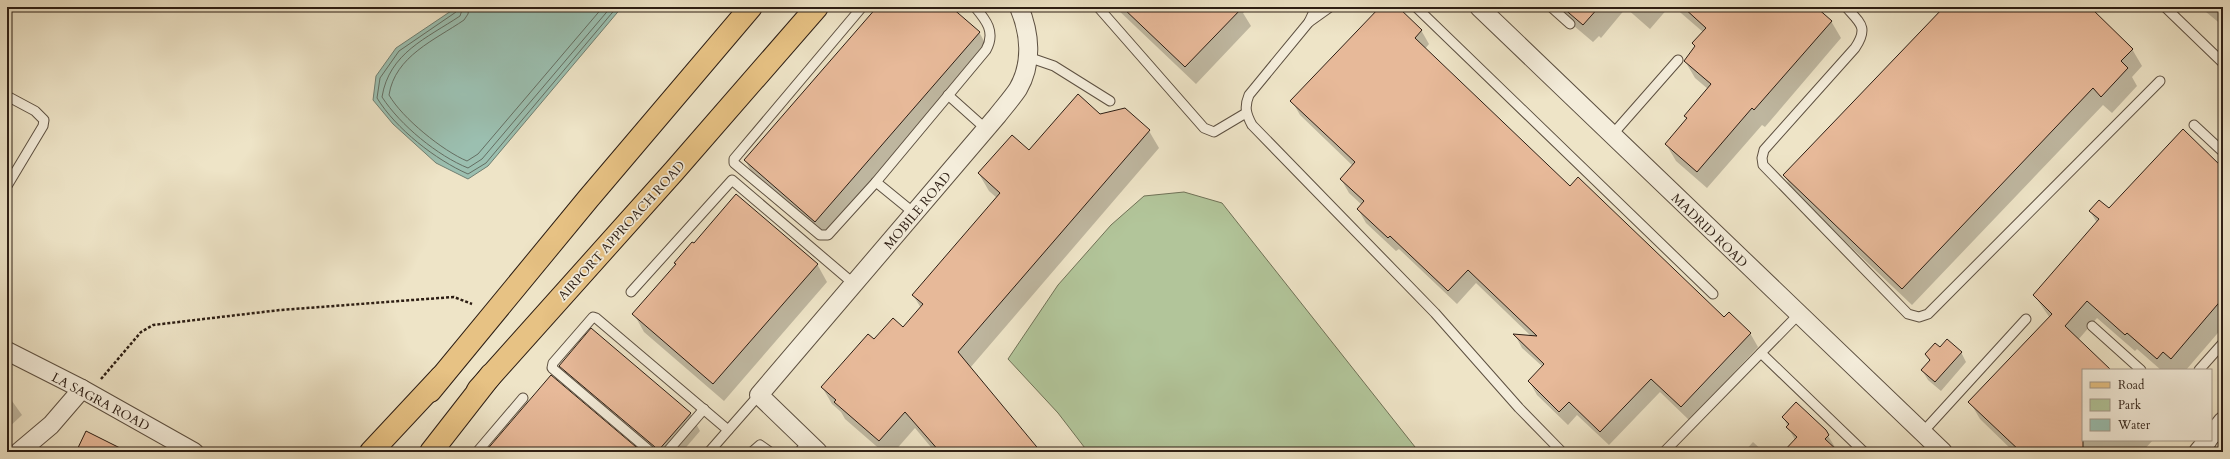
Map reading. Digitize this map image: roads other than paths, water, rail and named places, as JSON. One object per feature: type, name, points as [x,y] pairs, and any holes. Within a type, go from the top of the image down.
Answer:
[{"type":"main road","points":[[382,452],[441,377],[751,7]]},
{"type":"main road","name":"AIRPORT APPROACH ROAD","points":[[423,452],[675,170],[817,7]]},
{"type":"main road","points":[[431,452],[491,375]]},
{"type":"main road","points":[[371,452],[441,377]]},
{"type":"street","name":"MOBILE ROAD","points":[[759,395],[986,129],[1018,88],[1028,57],[1027,25],[1019,7]]},
{"type":"street","name":"MADRID ROAD","points":[[1483,8],[1612,135],[1942,452]]},
{"type":"street","name":"LA SAGRA ROAD","points":[[7,351],[86,392],[194,452]]},
{"type":"street","points":[[19,452],[86,392]]},
{"type":"street","points":[[759,395],[808,449]]},
{"type":"street","points":[[2198,452],[2207,441]]},
{"type":"lane","points":[[862,7],[734,159],[734,162],[820,235],[824,236],[828,234],[876,182],[989,44],[991,33],[988,22],[974,7]]},
{"type":"lane","points":[[1098,7],[1204,128],[1214,132],[1246,113]]},
{"type":"lane","points":[[1316,7],[1309,22],[1249,95],[1246,102],[1246,113],[1252,125],[1435,313],[1519,408],[1562,452]]},
{"type":"lane","points":[[1309,22],[1330,7]]},
{"type":"lane","points":[[1416,7],[1713,294]]},
{"type":"lane","points":[[1551,7],[1570,24]]},
{"type":"lane","points":[[1846,7],[1860,23],[1863,30],[1862,38],[1855,48],[1764,150],[1762,158],[1763,165],[1908,314],[1919,317],[1928,314],[2160,81]]},
{"type":"lane","points":[[2165,7],[2175,10],[2223,63]]},
{"type":"lane","points":[[1028,57],[1054,66],[1110,101]]},
{"type":"lane","points":[[1612,135],[1678,60]]},
{"type":"lane","points":[[948,95],[986,129]]},
{"type":"lane","points":[[7,96],[35,111],[44,120],[7,186]]},
{"type":"lane","points":[[2194,125],[2223,152]]},
{"type":"lane","points":[[631,292],[728,182],[732,180],[854,284]]},
{"type":"lane","points":[[876,182],[914,213]]},
{"type":"lane","points":[[1664,452],[1798,314]]},
{"type":"lane","points":[[651,452],[552,368],[553,363],[590,318],[596,318],[728,430]]},
{"type":"lane","points":[[1922,432],[2026,319]]},
{"type":"lane","points":[[2092,326],[2140,369]]},
{"type":"lane","points":[[2200,369],[2223,343]]},
{"type":"lane","points":[[1761,353],[1864,452]]},
{"type":"lane","points":[[709,452],[759,395]]},
{"type":"lane","points":[[477,452],[523,398]]},
{"type":"lane","points":[[667,452],[704,409]]},
{"type":"lane","points":[[752,452],[760,445],[770,452]]},
{"type":"water","points":[[457,7],[622,7],[488,166],[468,179],[436,163],[393,124],[373,100],[376,76],[396,48]]}]
